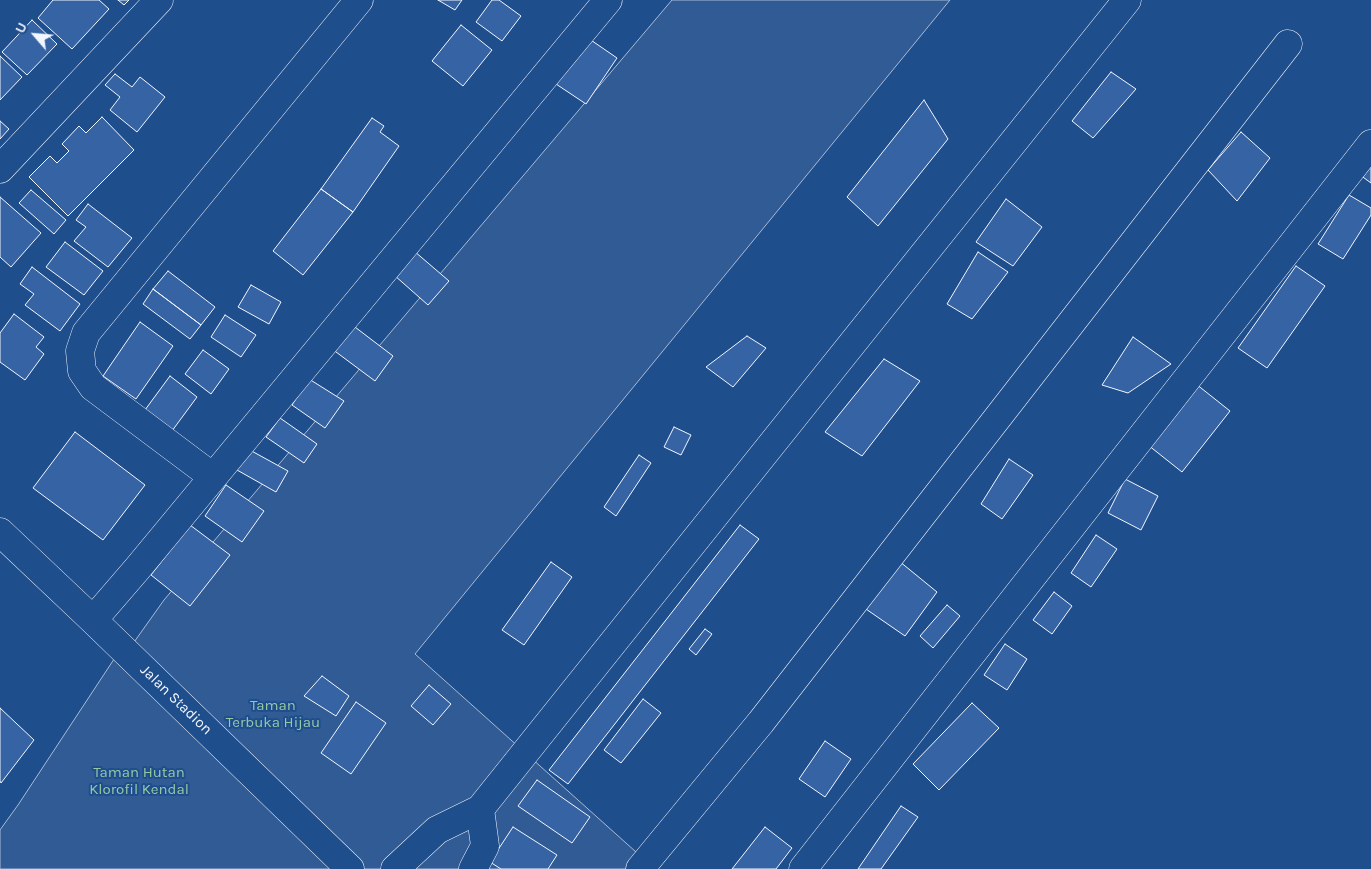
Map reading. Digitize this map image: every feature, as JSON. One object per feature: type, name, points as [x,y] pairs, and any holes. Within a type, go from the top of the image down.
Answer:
[{"type":"street","points":[[0,169],[159,0]]},
{"type":"street","points":[[213,477],[92,387],[82,371],[80,351],[86,333],[360,0]]},
{"type":"street","points":[[93,620],[608,0]]},
{"type":"street","points":[[395,869],[437,830],[480,810],[1127,0]]},
{"type":"street","points":[[640,869],[761,722],[1288,44]]},
{"type":"street","points":[[803,869],[1371,144]]},
{"type":"street","name":"Jalan Stadion","points":[[0,532],[350,869]]},
{"type":"street","points":[[473,869],[484,846],[480,810]]},
{"type":"shaded area","name":"Taman Terbuka Hijau","points":[[672,0],[950,0],[415,654],[655,869],[0,869],[0,830],[122,647],[127,652],[164,600]]},
{"type":"building","points":[[53,0],[99,0],[109,9],[72,49],[38,18]]},
{"type":"building","points":[[118,0],[129,0],[124,5]]},
{"type":"building","points":[[438,0],[462,0],[455,10]]},
{"type":"building","points":[[492,0],[499,0],[521,16],[502,41],[476,22]]},
{"type":"building","points":[[32,20],[57,44],[27,75],[2,52]]},
{"type":"building","points":[[461,25],[492,50],[463,86],[432,61]]},
{"type":"building","points":[[585,36],[617,58],[586,104],[553,82]]},
{"type":"building","points":[[0,56],[22,77],[0,100]]},
{"type":"building","points":[[1111,72],[1136,89],[1093,138],[1072,121]]},
{"type":"building","points":[[115,74],[132,87],[140,77],[165,97],[137,132],[110,110],[120,97],[105,85]]},
{"type":"building","points":[[924,100],[948,139],[878,226],[847,197]]},
{"type":"building","points":[[102,117],[134,150],[68,216],[29,177],[50,156],[57,163],[69,151],[62,144],[79,126],[86,133]]},
{"type":"building","points":[[372,118],[384,126],[380,132],[399,146],[353,212],[321,189]]},
{"type":"building","points":[[0,121],[9,129],[0,139]]},
{"type":"building","points":[[1241,132],[1270,158],[1237,201],[1208,170]]},
{"type":"building","points":[[1371,151],[1371,183],[1356,172]]},
{"type":"building","points":[[321,189],[353,212],[303,275],[273,251]]},
{"type":"building","points":[[31,190],[66,220],[54,234],[19,203]]},
{"type":"building","points":[[1349,195],[1371,208],[1371,215],[1343,259],[1318,244]]},
{"type":"building","points":[[0,197],[41,233],[11,267],[0,257]]},
{"type":"building","points":[[1006,199],[1042,227],[1013,266],[976,242]]},
{"type":"building","points":[[88,204],[132,238],[108,267],[74,241],[86,227],[76,220]]},
{"type":"building","points":[[65,242],[103,271],[84,295],[46,267]]},
{"type":"building","points":[[414,251],[449,281],[428,305],[394,275]]},
{"type":"building","points":[[978,252],[1008,272],[972,319],[947,304]]},
{"type":"building","points":[[1296,266],[1325,286],[1267,368],[1238,348]]},
{"type":"building","points":[[32,267],[80,304],[60,331],[25,305],[34,294],[20,284]]},
{"type":"building","points":[[168,271],[215,307],[201,325],[153,289]]},
{"type":"building","points":[[251,285],[281,302],[269,324],[238,307]]},
{"type":"building","points":[[153,289],[201,325],[190,339],[143,304]]},
{"type":"building","points":[[14,314],[44,337],[36,347],[44,354],[25,380],[0,362],[0,333]]},
{"type":"building","points":[[225,315],[256,335],[241,357],[211,337]]},
{"type":"building","points":[[140,322],[173,346],[136,399],[103,376]]},
{"type":"building","points":[[351,324],[393,356],[375,381],[332,349]]},
{"type":"building","points":[[747,336],[766,348],[733,387],[706,367]]},
{"type":"building","points":[[1133,337],[1171,364],[1128,393],[1102,385]]},
{"type":"building","points":[[203,350],[229,369],[211,394],[185,374]]},
{"type":"building","points":[[884,359],[920,381],[862,456],[825,432]]},
{"type":"building","points":[[170,376],[197,397],[169,435],[142,414]]},
{"type":"building","points":[[309,379],[344,401],[325,428],[292,405]]},
{"type":"building","points":[[1196,384],[1230,411],[1182,472],[1148,445]]},
{"type":"building","points":[[280,418],[317,444],[304,463],[266,437]]},
{"type":"building","points":[[674,427],[691,435],[681,455],[664,447]]},
{"type":"building","points":[[75,432],[145,485],[103,540],[33,488]]},
{"type":"building","points":[[248,449],[288,471],[276,492],[237,470]]},
{"type":"building","points":[[639,455],[651,463],[616,516],[604,507]]},
{"type":"building","points":[[1009,459],[1033,475],[1002,519],[981,504]]},
{"type":"building","points":[[1125,479],[1158,496],[1141,530],[1108,513]]},
{"type":"building","points":[[226,485],[264,511],[242,542],[205,516]]},
{"type":"building","points":[[190,525],[230,555],[190,606],[151,575]]},
{"type":"building","points":[[740,525],[759,539],[568,784],[549,770]]},
{"type":"building","points":[[1096,535],[1117,549],[1091,587],[1071,573]]},
{"type":"building","points":[[899,561],[937,592],[905,636],[863,607]]},
{"type":"building","points":[[551,562],[572,577],[524,645],[502,630]]},
{"type":"building","points":[[1054,592],[1072,606],[1052,634],[1033,620]]},
{"type":"building","points":[[947,605],[960,616],[933,648],[920,636]]},
{"type":"building","points":[[705,629],[712,634],[696,655],[689,649]]},
{"type":"building","points":[[1005,644],[1027,659],[1007,690],[984,675]]},
{"type":"building","points":[[322,676],[349,696],[336,716],[304,696]]},
{"type":"building","points":[[429,685],[451,704],[433,725],[411,706]]},
{"type":"building","points":[[643,699],[661,713],[621,763],[604,750]]},
{"type":"building","points":[[356,702],[386,723],[351,774],[321,753]]},
{"type":"building","points":[[972,703],[999,728],[939,790],[913,764]]},
{"type":"building","points":[[0,708],[34,740],[1,783],[0,781]]},
{"type":"building","points":[[825,741],[851,759],[825,797],[799,779]]},
{"type":"building","points":[[537,780],[590,817],[572,843],[518,806]]},
{"type":"building","points":[[901,806],[918,817],[881,869],[858,869]]},
{"type":"building","points":[[513,827],[557,855],[548,869],[501,869],[490,862]]},
{"type":"building","points":[[765,827],[792,848],[776,869],[732,869]]},
{"type":"park label","name":"Taman Hutan Klorofil Kendal","points":[[139,782]]}]
